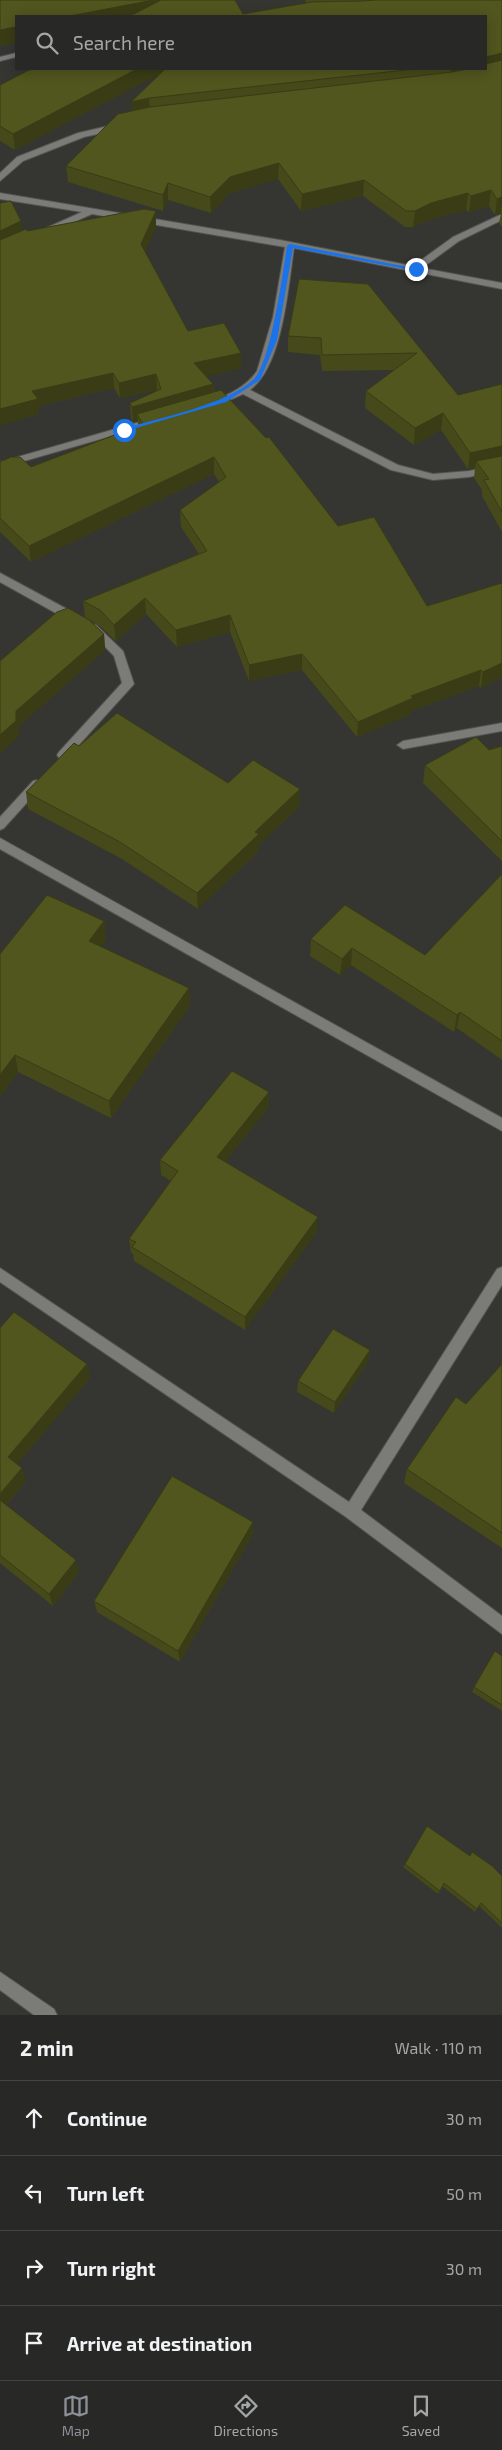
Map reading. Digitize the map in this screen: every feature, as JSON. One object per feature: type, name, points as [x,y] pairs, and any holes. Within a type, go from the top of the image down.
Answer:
[{"type":"street","points":[[0,59],[15,54]]},
{"type":"street","points":[[0,178],[20,159],[82,135],[124,125]]},
{"type":"street","points":[[0,196],[290,246],[502,286]]},
{"type":"street","points":[[36,236],[90,212]]},
{"type":"street","points":[[416,269],[456,239],[502,217]]},
{"type":"street","points":[[206,406],[224,400],[258,379],[274,340],[290,246]]},
{"type":"street","points":[[241,389],[395,468],[434,478],[469,474],[502,467]]},
{"type":"street","points":[[0,465],[160,419]]},
{"type":"street","points":[[0,577],[96,631],[119,654],[128,684],[57,762]]},
{"type":"street","points":[[403,745],[502,727]]},
{"type":"street","points":[[0,825],[44,776]]},
{"type":"street","points":[[0,843],[502,1125]]},
{"type":"street","points":[[351,1512],[502,1273]]},
{"type":"street","points":[[0,1274],[351,1512],[502,1626]]},
{"type":"street","points":[[0,1980],[48,2015]]},
{"type":"building","points":[[0,0],[154,0],[75,15],[15,15],[15,27],[0,30]]},
{"type":"building","points":[[161,0],[235,0],[243,14],[312,2],[502,0],[502,53],[487,57],[487,15],[132,15]]},
{"type":"building","points":[[502,60],[502,197],[497,199],[491,190],[471,196],[468,193],[431,203],[415,211],[406,211],[364,180],[302,194],[279,163],[230,177],[210,197],[168,183],[163,195],[66,166],[118,114],[150,107],[462,70],[487,70],[487,64]]},
{"type":"building","points":[[29,70],[135,70],[13,134],[0,126],[0,85]]},
{"type":"building","points":[[164,70],[406,70],[149,98],[131,102]]},
{"type":"building","points":[[11,201],[21,221],[0,231],[0,203]]},
{"type":"building","points":[[144,209],[156,211],[141,244],[188,331],[224,323],[241,353],[194,363],[213,384],[132,407],[130,403],[161,389],[156,374],[119,383],[113,373],[32,391],[38,399],[0,409],[0,240],[26,229],[27,231]]},
{"type":"building","points":[[299,279],[368,284],[458,395],[502,384],[502,446],[470,453],[443,413],[415,428],[366,391],[417,353],[322,355],[321,338],[288,336]]},
{"type":"building","points":[[221,390],[266,438],[269,437],[338,526],[374,517],[427,606],[502,583],[502,663],[483,672],[481,670],[411,696],[413,698],[358,722],[302,654],[249,665],[230,615],[176,630],[145,598],[114,625],[100,610],[83,601],[207,551],[180,510],[226,477],[214,457],[29,546],[0,518],[0,462],[11,457],[20,457],[31,467],[143,424],[137,414]]},
{"type":"building","points":[[502,456],[502,512],[484,480],[489,479],[476,461]]},
{"type":"building","points":[[68,608],[89,620],[104,634],[16,711],[16,721],[0,735],[0,661],[57,612]]},
{"type":"building","points":[[117,713],[228,783],[253,760],[300,789],[255,832],[259,834],[197,893],[120,842],[26,792],[74,743],[79,746]]},
{"type":"building","points":[[476,737],[489,750],[502,746],[502,841],[425,765]]},
{"type":"building","points":[[502,874],[502,1041],[460,1012],[457,1015],[352,948],[342,959],[311,939],[345,905],[425,955]]},
{"type":"building","points":[[47,895],[104,921],[89,941],[189,988],[109,1101],[15,1055],[0,1075],[0,954]]},
{"type":"building","points":[[232,1071],[269,1092],[217,1157],[318,1217],[245,1317],[132,1247],[136,1242],[129,1239],[178,1171],[160,1160]]},
{"type":"building","points":[[14,1312],[87,1364],[8,1457],[22,1468],[0,1494],[0,1328]]},
{"type":"building","points":[[333,1329],[370,1350],[335,1402],[298,1381]]},
{"type":"building","points":[[502,1364],[502,1533],[407,1469],[456,1397],[466,1404]]},
{"type":"building","points":[[172,1476],[253,1522],[178,1651],[94,1601]]},
{"type":"building","points":[[0,1500],[76,1560],[49,1594],[0,1555]]},
{"type":"building","points":[[495,1651],[502,1656],[502,1705],[474,1687]]},
{"type":"building","points":[[427,1826],[470,1856],[472,1852],[492,1866],[502,1876],[502,1923],[481,1903],[477,1909],[444,1883],[440,1891],[405,1864]]},
{"type":"route","points":[[124,430],[224,400],[258,379],[274,340],[290,246],[416,269]]}]
